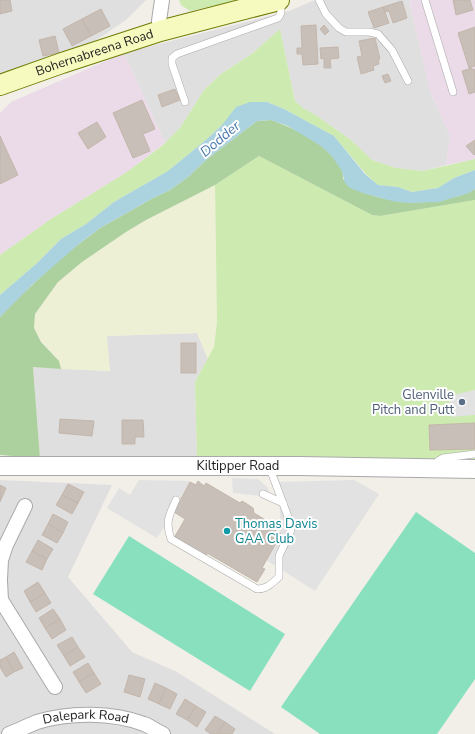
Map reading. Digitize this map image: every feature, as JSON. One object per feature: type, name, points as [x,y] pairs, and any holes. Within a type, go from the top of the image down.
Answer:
[{"type":"main road","points":[[160,31],[279,0]]},
{"type":"main road","name":"Bohernabreena Road","points":[[0,85],[160,31]]},
{"type":"street","name":"Bohernabreena Road","points":[[160,31],[159,21],[162,0]]},
{"type":"street","name":"Kiltipper Road","points":[[0,466],[475,468]]},
{"type":"street","points":[[25,506],[6,545],[1,560],[1,600],[5,619],[55,687]]},
{"type":"street","name":"Dalepark Road","points":[[9,734],[38,722],[92,715],[113,716],[144,724],[163,734]]},
{"type":"lane","points":[[185,102],[172,64],[172,58],[177,54],[278,18],[281,14],[279,0]]},
{"type":"lane","points":[[319,0],[326,14],[339,28],[346,32],[369,32],[378,34],[392,50],[408,81]]},
{"type":"lane","points":[[425,0],[453,92]]},
{"type":"lane","points":[[436,468],[438,461],[443,458],[475,454]]},
{"type":"lane","points":[[176,500],[169,513],[167,529],[171,539],[257,589],[263,589],[271,585],[279,577],[279,556],[291,530],[290,522],[269,466]]},
{"type":"lane","points":[[263,494],[283,503]]},
{"type":"shaded area","points":[[0,0],[146,0],[126,20],[95,41],[0,75]]},
{"type":"shaded area","points":[[315,0],[409,0],[430,91],[450,136],[446,165],[423,171],[396,168],[372,160],[351,140],[303,108],[295,101],[280,29],[253,53],[221,74],[204,90],[180,128],[165,143],[124,53],[289,11]]},
{"type":"shaded area","points":[[409,0],[475,0],[475,159],[446,165],[450,136],[430,91]]},
{"type":"shaded area","points":[[124,53],[165,143],[127,172],[51,219],[0,255],[0,113],[11,102]]},
{"type":"shaded area","points":[[197,333],[208,359],[195,382],[197,459],[40,458],[33,367],[110,371],[106,336]]},
{"type":"shaded area","name":"Glenville Pitch and Putt","points":[[475,390],[475,415],[451,417],[449,404],[450,400],[457,394]]},
{"type":"shaded area","points":[[232,478],[258,479],[268,488],[269,497],[233,493]]},
{"type":"shaded area","points":[[0,480],[112,485],[68,577],[132,652],[177,672],[275,734],[0,734]]},
{"type":"shaded area","points":[[139,480],[190,481],[157,538],[107,508],[119,488],[130,495]]},
{"type":"shaded area","points":[[354,480],[379,494],[315,591],[263,558],[281,529],[278,482]]},
{"type":"green space","points":[[179,0],[240,0],[190,11],[181,5]]},
{"type":"green space","points":[[280,29],[295,101],[351,140],[372,160],[396,168],[423,171],[475,159],[475,170],[454,178],[438,188],[412,192],[398,187],[378,185],[366,174],[334,136],[284,109],[267,102],[222,125],[168,171],[114,202],[86,224],[61,239],[36,264],[0,295],[0,255],[51,219],[127,172],[163,145],[180,128],[204,90],[221,74],[253,53]]},
{"type":"green space","points":[[271,120],[301,133],[330,153],[342,170],[343,179],[361,192],[398,201],[432,202],[455,197],[475,189],[475,200],[380,216],[372,215],[259,156],[215,185],[146,220],[126,232],[82,262],[58,282],[35,314],[34,328],[41,342],[59,361],[61,369],[33,367],[40,458],[0,455],[0,317],[63,256],[100,228],[170,190],[257,121]]},
{"type":"green space","name":"Glenville Pitch and Putt","points":[[259,156],[372,215],[380,216],[475,200],[475,462],[197,459],[195,382],[214,347],[217,322],[215,185]]},
{"type":"green space","points":[[215,185],[217,322],[214,347],[208,359],[197,333],[107,336],[110,371],[61,369],[59,361],[41,341],[34,328],[35,314],[58,282],[81,262],[126,232],[146,220]]},
{"type":"green space","points":[[416,512],[475,553],[475,679],[437,734],[320,734],[281,707]]},
{"type":"green space","points":[[129,536],[285,634],[250,691],[93,594]]},
{"type":"water","name":"Dodder","points":[[250,102],[267,102],[284,109],[334,136],[365,174],[378,185],[398,187],[412,192],[438,188],[454,178],[475,170],[475,189],[469,193],[439,202],[408,203],[392,201],[363,193],[350,188],[345,183],[342,171],[331,155],[321,146],[288,126],[271,120],[257,121],[170,190],[100,228],[80,243],[33,284],[0,317],[0,295],[36,264],[61,239],[86,224],[114,202],[168,171],[222,125],[236,107]]},
{"type":"building","points":[[0,0],[10,0],[12,11],[0,14]]},
{"type":"building","points":[[453,0],[470,0],[473,10],[456,15]]},
{"type":"building","points":[[402,1],[407,18],[393,23],[389,11],[385,12],[383,7]]},
{"type":"building","points":[[383,7],[389,23],[374,28],[368,12]]},
{"type":"building","points":[[101,9],[110,26],[91,36],[82,19]]},
{"type":"building","points":[[82,19],[91,36],[72,46],[63,29]]},
{"type":"building","points":[[316,25],[318,64],[303,65],[302,54],[297,54],[297,48],[302,48],[301,26]]},
{"type":"building","points":[[324,25],[329,31],[325,35],[320,29]]},
{"type":"building","points":[[475,27],[475,66],[469,68],[458,33]]},
{"type":"building","points":[[55,36],[59,53],[43,56],[39,40]]},
{"type":"building","points":[[375,38],[380,59],[378,59],[379,64],[373,66],[374,70],[361,74],[357,57],[362,56],[359,41]]},
{"type":"building","points":[[338,47],[339,58],[330,59],[331,68],[324,68],[324,58],[321,59],[320,48]]},
{"type":"building","points":[[472,68],[472,70],[475,69],[475,92],[469,94],[462,71]]},
{"type":"building","points":[[388,74],[391,81],[385,83],[382,76]]},
{"type":"building","points":[[175,89],[180,100],[162,107],[158,95]]},
{"type":"building","points":[[142,100],[155,129],[143,134],[150,151],[133,158],[113,113]]},
{"type":"building","points":[[97,122],[106,137],[88,149],[78,133]]},
{"type":"building","points":[[0,136],[18,175],[0,184]]},
{"type":"building","points":[[475,140],[475,154],[474,155],[466,146]]},
{"type":"building","points":[[181,343],[196,343],[196,373],[181,373]]},
{"type":"building","points":[[60,419],[94,421],[92,436],[59,433]]},
{"type":"building","points":[[122,420],[143,420],[144,437],[135,437],[135,444],[122,444]]},
{"type":"building","points":[[475,423],[475,449],[430,450],[429,425]]},
{"type":"building","name":"Thomas Davis GAA Club","points":[[198,481],[204,486],[206,483],[240,503],[242,501],[247,504],[253,508],[254,513],[274,525],[273,529],[281,534],[262,568],[265,569],[257,582],[207,553],[206,556],[174,538],[185,519],[174,512],[190,482],[196,485]]},
{"type":"building","points":[[68,484],[84,492],[78,503],[62,495]]},
{"type":"building","points":[[0,485],[6,488],[0,502]]},
{"type":"building","points":[[62,495],[78,503],[72,514],[56,505]]},
{"type":"building","points":[[53,514],[68,522],[63,533],[48,524]]},
{"type":"building","points":[[48,524],[63,533],[57,543],[42,535]]},
{"type":"building","points":[[38,540],[53,549],[47,559],[32,551]]},
{"type":"building","points":[[32,551],[47,559],[42,570],[26,562]]},
{"type":"building","points":[[38,582],[45,593],[30,602],[24,591]]},
{"type":"building","points":[[45,593],[51,603],[36,612],[30,602]]},
{"type":"building","points":[[53,609],[60,619],[45,628],[39,618]]},
{"type":"building","points":[[60,619],[66,630],[52,639],[45,628]]},
{"type":"building","points":[[72,637],[78,647],[64,656],[57,645]]},
{"type":"building","points":[[78,647],[85,657],[70,666],[64,656]]},
{"type":"building","points":[[14,652],[23,668],[14,672],[6,657]]},
{"type":"building","points":[[6,657],[14,672],[6,677],[0,667],[0,660]]},
{"type":"building","points":[[88,663],[94,673],[79,682],[73,672]]},
{"type":"building","points":[[94,673],[101,684],[86,693],[79,682]]},
{"type":"building","points":[[129,675],[145,679],[140,697],[124,692]]},
{"type":"building","points":[[155,683],[166,688],[159,704],[148,699]]},
{"type":"building","points":[[166,688],[177,694],[170,709],[159,704]]},
{"type":"building","points":[[185,699],[196,706],[187,720],[176,714]]},
{"type":"building","points":[[196,706],[206,712],[197,727],[187,720]]},
{"type":"building","points":[[215,716],[225,722],[217,734],[211,734],[205,730]]},
{"type":"building","points":[[225,722],[235,729],[232,734],[217,734]]},
{"type":"place","name":"Glenville Pitch and Putt","points":[[462,402]]},
{"type":"place","name":"Thomas Davis GAA Club","points":[[227,531]]}]
